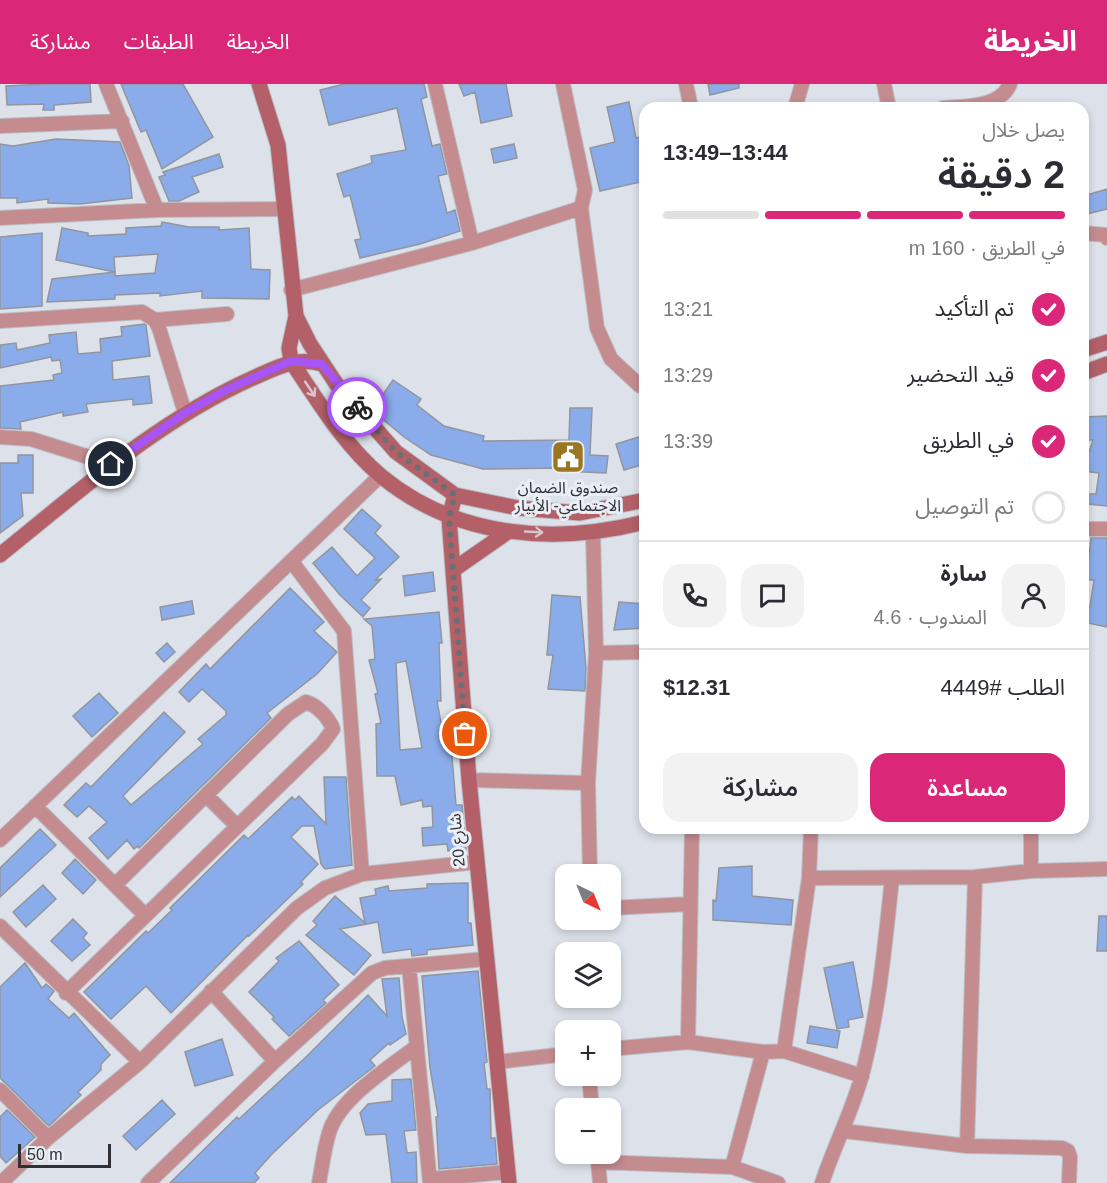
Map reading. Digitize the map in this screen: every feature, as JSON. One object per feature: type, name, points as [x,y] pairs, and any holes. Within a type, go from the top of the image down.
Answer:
[{"type":"street","points":[[106,84],[157,210]]},
{"type":"street","points":[[260,84],[278,145],[291,290],[296,316],[322,364],[396,452],[455,495],[518,508],[580,513],[639,501]]},
{"type":"street","points":[[435,84],[472,243]]},
{"type":"street","points":[[563,84],[585,190],[581,208],[597,328],[611,359],[639,385]]},
{"type":"street","points":[[686,84],[690,102]]},
{"type":"street","points":[[797,102],[802,84]]},
{"type":"street","points":[[884,84],[888,102]]},
{"type":"street","points":[[988,102],[999,98],[1010,84]]},
{"type":"street","points":[[0,126],[122,121]]},
{"type":"street","points":[[291,290],[472,243],[581,208]]},
{"type":"street","points":[[0,218],[157,210],[284,209]]},
{"type":"street","points":[[1089,234],[1107,236]]},
{"type":"street","points":[[0,321],[142,312],[155,320],[227,314]]},
{"type":"street","points":[[296,316],[289,348],[291,361],[340,432],[380,476],[449,518],[510,531],[565,534],[593,533],[639,523]]},
{"type":"street","points":[[155,320],[185,413]]},
{"type":"street","points":[[1089,348],[1107,342]]},
{"type":"street","points":[[0,555],[111,464],[185,413],[226,390],[291,361],[322,364]]},
{"type":"street","points":[[1089,371],[1107,364]]},
{"type":"street","points":[[0,437],[31,439],[111,464]]},
{"type":"street","points":[[0,840],[380,476]]},
{"type":"street","name":"شارع 20","points":[[455,495],[449,518],[469,780],[508,1178]]},
{"type":"street","points":[[1089,529],[1107,529]]},
{"type":"street","points":[[453,570],[510,531]]},
{"type":"street","points":[[590,864],[588,783],[596,652],[593,533]]},
{"type":"street","points":[[292,562],[344,631],[362,874]]},
{"type":"street","points":[[596,652],[639,652]]},
{"type":"street","points":[[66,993],[329,736],[333,729],[330,722],[312,704],[306,702],[288,714],[115,885]]},
{"type":"street","points":[[469,780],[588,783]]},
{"type":"street","points":[[206,795],[237,826]]},
{"type":"street","points":[[35,806],[145,915]]},
{"type":"street","points":[[688,1042],[692,834]]},
{"type":"street","points":[[784,1052],[809,878],[811,834]]},
{"type":"street","points":[[1031,834],[1031,870]]},
{"type":"street","points":[[1,1181],[48,1138],[140,1062],[297,908],[325,888],[362,874],[477,862]]},
{"type":"street","points":[[809,878],[975,877],[1031,870],[1107,869]]},
{"type":"street","points":[[967,1146],[975,877]]},
{"type":"street","points":[[822,1183],[844,1131],[861,1076],[881,988],[892,878]]},
{"type":"street","points":[[621,907],[690,904]]},
{"type":"street","points":[[0,926],[66,993],[140,1062]]},
{"type":"street","points":[[148,1183],[275,1061],[372,973],[385,968],[486,959]]},
{"type":"street","points":[[409,966],[430,1181],[508,1178]]},
{"type":"street","points":[[211,992],[275,1061]]},
{"type":"street","points":[[621,1048],[688,1042],[763,1052],[784,1052],[861,1076]]},
{"type":"street","points":[[319,1183],[329,1132],[336,1116],[347,1102],[417,1046]]},
{"type":"street","points":[[732,1167],[763,1052]]},
{"type":"street","points":[[497,1062],[555,1055]]},
{"type":"street","points":[[0,1090],[48,1138]]},
{"type":"street","points":[[844,1131],[967,1146],[1062,1148],[1068,1150],[1070,1157],[1069,1183]]},
{"type":"street","points":[[621,1160],[732,1167],[744,1178],[778,1183]]},
{"type":"street","points":[[598,1164],[600,1183]]},
{"type":"building","points":[[90,84],[91,102],[54,105],[54,110],[43,110],[44,104],[7,105],[6,86]]},
{"type":"building","points":[[121,84],[183,84],[213,137],[162,169],[146,130],[141,132]]},
{"type":"building","points":[[344,84],[424,84],[427,97],[421,99],[432,146],[440,144],[447,174],[438,176],[447,213],[455,210],[460,231],[420,244],[360,258],[355,240],[361,239],[350,195],[344,197],[337,174],[372,163],[371,156],[406,150],[397,108],[329,125],[320,90]]},
{"type":"building","points":[[459,84],[506,84],[512,116],[481,123],[475,92],[464,96]]},
{"type":"building","points":[[708,84],[739,84],[739,88],[710,95]]},
{"type":"building","points":[[629,102],[636,138],[639,137],[639,182],[600,191],[590,148],[615,142],[607,107]]},
{"type":"building","points":[[56,139],[120,142],[129,166],[132,198],[80,204],[48,203],[48,199],[17,203],[17,198],[0,198],[0,144],[13,146]]},
{"type":"building","points":[[514,144],[517,158],[494,163],[491,149]]},
{"type":"building","points":[[219,154],[223,167],[192,177],[199,192],[179,201],[169,201],[159,177],[165,175],[163,172]]},
{"type":"building","points":[[1107,189],[1107,209],[1089,214],[1089,194]]},
{"type":"building","points":[[162,222],[189,227],[219,227],[219,230],[249,228],[251,269],[270,270],[269,299],[202,298],[202,291],[160,296],[160,293],[115,295],[115,299],[47,302],[52,279],[115,272],[56,260],[62,228],[88,233],[88,236],[126,234],[126,228],[161,226]],"holes":[[[158,254],[155,273],[115,276],[114,257]]]},
{"type":"building","points":[[42,233],[42,306],[0,309],[0,237]]},
{"type":"building","points":[[144,324],[150,356],[112,361],[113,380],[149,376],[152,403],[133,405],[133,399],[86,404],[88,412],[63,416],[63,412],[20,422],[21,429],[0,428],[0,386],[54,380],[53,375],[62,373],[60,360],[52,361],[51,357],[0,368],[0,345],[16,343],[17,350],[50,343],[49,335],[76,332],[78,354],[101,352],[100,339],[122,336],[121,327]]},
{"type":"building","points":[[393,380],[421,399],[417,405],[444,426],[484,436],[483,441],[569,440],[570,408],[592,408],[590,455],[608,456],[606,473],[561,471],[561,468],[483,469],[431,455],[404,437],[372,410]]},
{"type":"building","points":[[1107,416],[1107,506],[1089,504],[1089,494],[1096,494],[1099,473],[1089,472],[1089,452],[1093,440],[1089,440],[1089,417]]},
{"type":"building","points":[[639,437],[639,466],[624,470],[616,444]]},
{"type":"building","points":[[18,455],[33,455],[33,493],[21,493],[23,516],[0,533],[0,463],[18,463]]},
{"type":"building","points":[[362,509],[381,526],[375,533],[399,557],[375,580],[381,579],[361,600],[370,608],[363,617],[340,595],[313,563],[332,547],[357,576],[375,558],[344,529]]},
{"type":"building","points":[[1091,538],[1107,538],[1107,627],[1089,623],[1089,607],[1094,580],[1089,580]]},
{"type":"building","points":[[433,572],[435,591],[405,596],[403,576]]},
{"type":"building","points":[[290,588],[324,622],[314,631],[337,652],[317,674],[267,713],[271,718],[139,848],[138,846],[134,849],[127,840],[108,859],[89,838],[107,822],[89,806],[77,817],[64,805],[86,783],[91,787],[164,712],[185,732],[123,796],[131,805],[203,744],[198,739],[226,715],[226,711],[202,689],[189,702],[179,692],[206,664],[210,669]]},
{"type":"building","points":[[552,595],[580,597],[586,668],[585,691],[548,689],[553,655],[547,655]]},
{"type":"building","points":[[192,601],[194,614],[162,620],[160,607]]},
{"type":"building","points":[[619,602],[639,604],[639,628],[614,630]]},
{"type":"building","points":[[439,612],[442,643],[439,643],[441,701],[437,701],[445,745],[451,745],[456,805],[462,805],[466,850],[448,851],[447,844],[423,846],[422,828],[433,827],[432,806],[423,807],[422,800],[401,805],[395,776],[377,776],[376,724],[381,723],[375,694],[378,693],[369,660],[375,659],[372,626],[364,619]],"holes":[[[406,661],[422,748],[400,750],[396,663]]]},
{"type":"building","points":[[167,643],[175,652],[164,662],[156,653]]},
{"type":"building","points":[[99,693],[118,713],[92,737],[73,716]]},
{"type":"building","points":[[324,777],[346,777],[352,865],[325,869],[321,864],[314,826],[302,826],[291,837],[318,864],[301,882],[303,884],[248,935],[171,1013],[146,986],[111,1019],[84,992],[146,931],[148,933],[172,910],[170,908],[244,835],[248,839],[292,797],[295,800],[299,796],[326,824]]},
{"type":"building","points":[[40,829],[56,845],[0,897],[0,868]]},
{"type":"building","points":[[75,859],[96,880],[83,894],[62,873]]},
{"type":"building","points":[[752,866],[752,896],[793,900],[791,925],[713,920],[713,900],[716,901],[719,868]]},
{"type":"building","points":[[468,883],[468,923],[471,923],[473,945],[427,950],[427,954],[412,956],[411,949],[383,953],[378,922],[340,929],[371,955],[354,975],[306,935],[317,925],[313,921],[335,896],[365,923],[360,898],[376,895],[375,889],[388,886],[389,891],[427,888],[427,884]]},
{"type":"building","points":[[43,885],[56,899],[26,927],[13,912]]},
{"type":"building","points":[[1099,916],[1107,916],[1107,951],[1097,951]]},
{"type":"building","points":[[73,919],[87,933],[83,938],[90,945],[72,961],[51,941]]},
{"type":"building","points":[[299,941],[339,985],[323,1000],[326,1003],[289,1036],[249,992],[279,961],[276,958]]},
{"type":"building","points":[[853,962],[863,1017],[848,1020],[849,1027],[837,1029],[824,968]]},
{"type":"building","points":[[25,963],[42,988],[46,984],[54,991],[48,999],[69,1018],[74,1013],[110,1055],[101,1064],[101,1070],[78,1092],[81,1095],[49,1126],[0,1078],[0,987]]},
{"type":"building","points":[[478,971],[487,1062],[484,1063],[487,1089],[490,1089],[491,1138],[495,1138],[497,1164],[439,1169],[436,1117],[438,1116],[430,1068],[422,976]]},
{"type":"building","points":[[399,978],[402,1017],[406,1034],[390,1045],[389,1043],[370,1060],[375,1066],[318,1110],[272,1154],[255,1173],[259,1178],[254,1183],[170,1183],[237,1117],[239,1119],[305,1058],[368,995],[387,1016],[382,979]]},
{"type":"building","points":[[810,1026],[840,1031],[837,1048],[807,1043]]},
{"type":"building","points":[[222,1039],[233,1075],[195,1086],[185,1052]]},
{"type":"building","points":[[411,1079],[416,1130],[404,1131],[407,1153],[416,1152],[417,1183],[392,1183],[386,1134],[366,1135],[360,1113],[368,1104],[392,1101],[392,1080]]},
{"type":"building","points":[[162,1100],[175,1114],[136,1150],[123,1136]]},
{"type":"building","points":[[7,1110],[35,1137],[6,1163],[0,1156],[0,1117]]},
{"type":"way so far","points":[[357,407],[396,452],[455,495],[449,518],[465,734]]},
{"type":"place","name":"صندوق الضمان الاجتماعي- الأبيار","points":[[568,457]]},
{"type":"route","points":[[111,464],[185,413],[226,390],[291,361],[322,364],[357,407]]}]
